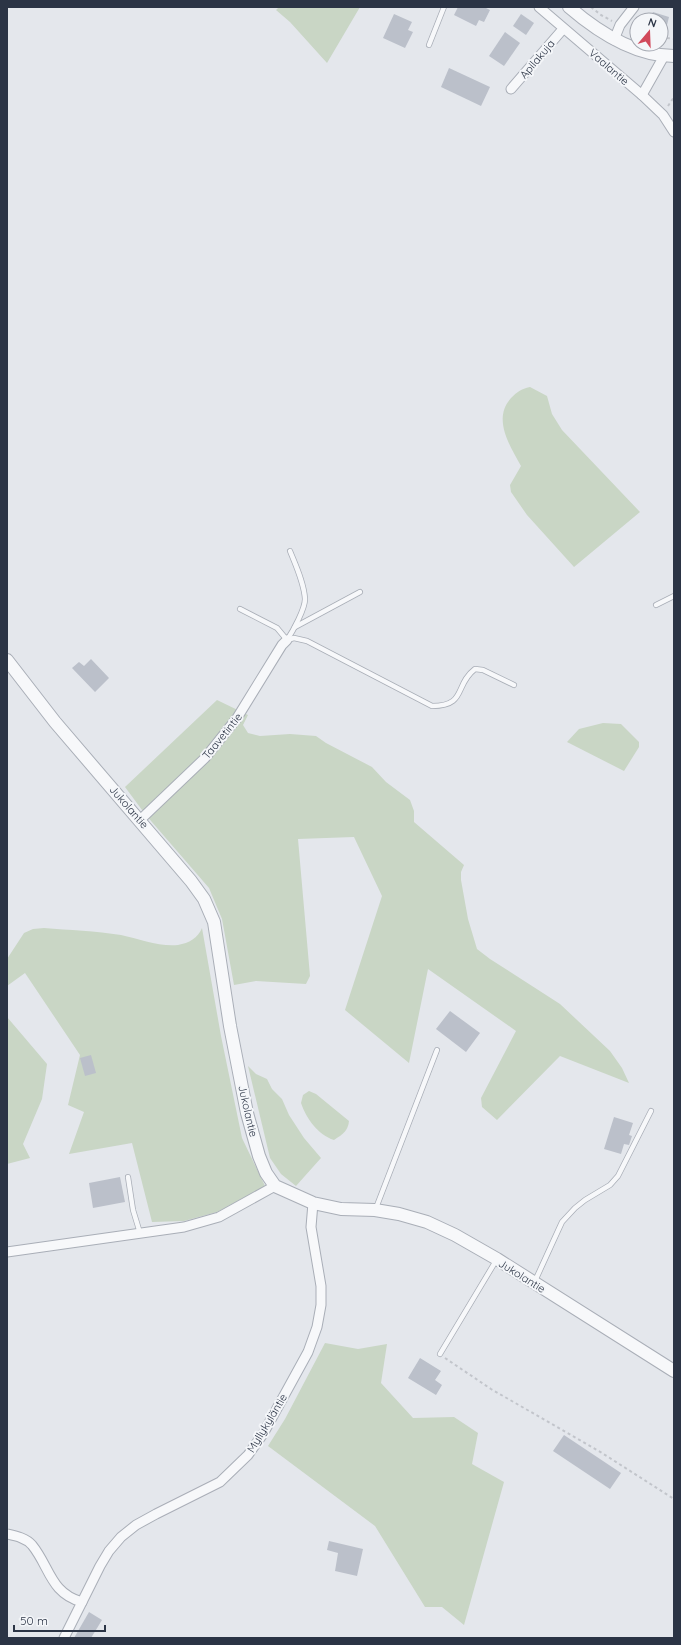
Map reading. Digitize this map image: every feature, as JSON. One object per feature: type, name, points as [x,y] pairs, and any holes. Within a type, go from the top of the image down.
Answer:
[{"type":"street","name":"Vaalantie","points":[[539,7],[563,29],[601,58],[642,95],[663,115],[674,132]]},
{"type":"street","points":[[569,7],[587,23],[614,40],[669,56],[642,95]]},
{"type":"street","points":[[614,40],[620,25],[634,7]]},
{"type":"street","name":"Apilakuja","points":[[511,89],[563,29]]},
{"type":"street","name":"Taavetintie","points":[[140,820],[205,758],[237,718],[282,645],[287,640]]},
{"type":"street","name":"Jukolantie","points":[[7,660],[55,722],[140,820],[191,881],[204,900],[214,922],[230,1026],[246,1113],[259,1156],[266,1173],[274,1186],[313,1203],[341,1209],[375,1210],[399,1214],[427,1222],[455,1235],[497,1259],[674,1371]]},
{"type":"street","points":[[7,1252],[184,1227],[219,1217],[274,1186]]},
{"type":"street","name":"Myllykyläntie","points":[[64,1638],[109,1551],[121,1537],[136,1525],[220,1482],[248,1455],[263,1434],[308,1352],[317,1327],[321,1305],[321,1286],[311,1227],[313,1203]]},
{"type":"street","points":[[7,1534],[19,1536],[32,1544],[54,1583],[73,1600],[82,1602]]},
{"type":"lane","points":[[429,45],[444,7]]},
{"type":"lane","points":[[287,640],[295,627],[305,600],[300,576],[290,551]]},
{"type":"lane","points":[[295,627],[360,592]]},
{"type":"lane","points":[[656,605],[674,596]]},
{"type":"lane","points":[[240,609],[277,628],[287,640]]},
{"type":"lane","points":[[287,640],[300,638],[307,641],[432,706],[444,706],[452,703],[458,696],[468,674],[475,669],[483,670],[514,685]]},
{"type":"lane","points":[[375,1210],[437,1050]]},
{"type":"lane","points":[[534,1283],[562,1222],[575,1208],[610,1185],[618,1176],[651,1111]]},
{"type":"lane","points":[[128,1177],[133,1210],[140,1233]]},
{"type":"lane","points":[[440,1354],[497,1259]]},
{"type":"path","points":[[440,1354],[491,1389],[602,1453],[674,1499]]},
{"type":"green space","points":[[279,7],[360,7],[327,63],[290,22],[276,10]]},
{"type":"green space","points":[[530,387],[547,396],[552,414],[562,430],[640,512],[574,567],[527,515],[511,492],[510,485],[521,466],[508,441],[503,423],[503,415],[511,398],[519,391]]},
{"type":"green space","points":[[217,700],[248,715],[243,725],[248,733],[260,736],[290,734],[316,736],[326,743],[372,767],[386,782],[410,800],[414,811],[414,822],[464,865],[461,872],[461,880],[468,919],[477,949],[560,1004],[610,1051],[622,1068],[629,1083],[560,1056],[497,1120],[482,1107],[481,1098],[516,1031],[428,969],[409,1063],[345,1010],[382,896],[354,837],[298,839],[310,976],[306,984],[256,981],[234,985],[222,919],[209,888],[145,814],[125,787]]},
{"type":"green space","points":[[603,723],[621,724],[639,742],[639,747],[624,771],[567,742],[579,729]]},
{"type":"green space","points":[[44,928],[121,935],[157,944],[178,945],[186,943],[196,937],[202,928],[221,1036],[242,1138],[265,1186],[217,1212],[184,1221],[152,1222],[132,1143],[69,1154],[84,1112],[68,1105],[80,1055],[25,973],[7,986],[7,959],[24,933],[33,929]]},
{"type":"green space","points":[[7,1017],[47,1064],[42,1099],[23,1144],[30,1158],[7,1164]]},
{"type":"green space","points":[[248,1066],[256,1074],[267,1079],[272,1089],[282,1099],[289,1115],[304,1138],[321,1158],[296,1186],[281,1174],[270,1158]]},
{"type":"green space","points":[[309,1091],[316,1094],[349,1121],[348,1127],[334,1140],[328,1138],[318,1130],[309,1120],[301,1103],[303,1095]]},
{"type":"green space","points":[[325,1343],[358,1349],[387,1344],[381,1383],[413,1418],[454,1417],[478,1433],[472,1464],[504,1482],[464,1625],[442,1607],[425,1607],[375,1526],[268,1446],[285,1419]]},
{"type":"building","points":[[458,7],[484,7],[490,10],[484,22],[479,20],[476,26],[454,15]]},
{"type":"building","points":[[394,14],[412,22],[408,30],[413,32],[405,48],[383,38]]},
{"type":"building","points":[[521,14],[534,23],[526,35],[513,26]]},
{"type":"building","points":[[505,32],[520,43],[504,66],[489,56]]},
{"type":"building","points":[[449,68],[490,87],[481,106],[441,87]]},
{"type":"building","points":[[91,659],[109,678],[95,692],[72,668],[79,662],[84,666]]},
{"type":"building","points":[[450,1011],[480,1033],[466,1052],[436,1029]]},
{"type":"building","points":[[91,1055],[96,1073],[85,1076],[80,1058]]},
{"type":"building","points":[[614,1117],[633,1123],[629,1135],[632,1136],[629,1145],[624,1144],[621,1154],[604,1149]]},
{"type":"building","points":[[120,1177],[125,1202],[93,1208],[89,1183]]},
{"type":"building","points":[[420,1358],[441,1371],[435,1380],[442,1385],[436,1395],[408,1378]]},
{"type":"building","points":[[564,1435],[621,1473],[610,1489],[553,1451]]},
{"type":"building","points":[[329,1541],[363,1549],[357,1576],[335,1571],[338,1553],[327,1550]]},
{"type":"building","points":[[89,1612],[102,1620],[91,1638],[74,1638]]}]
